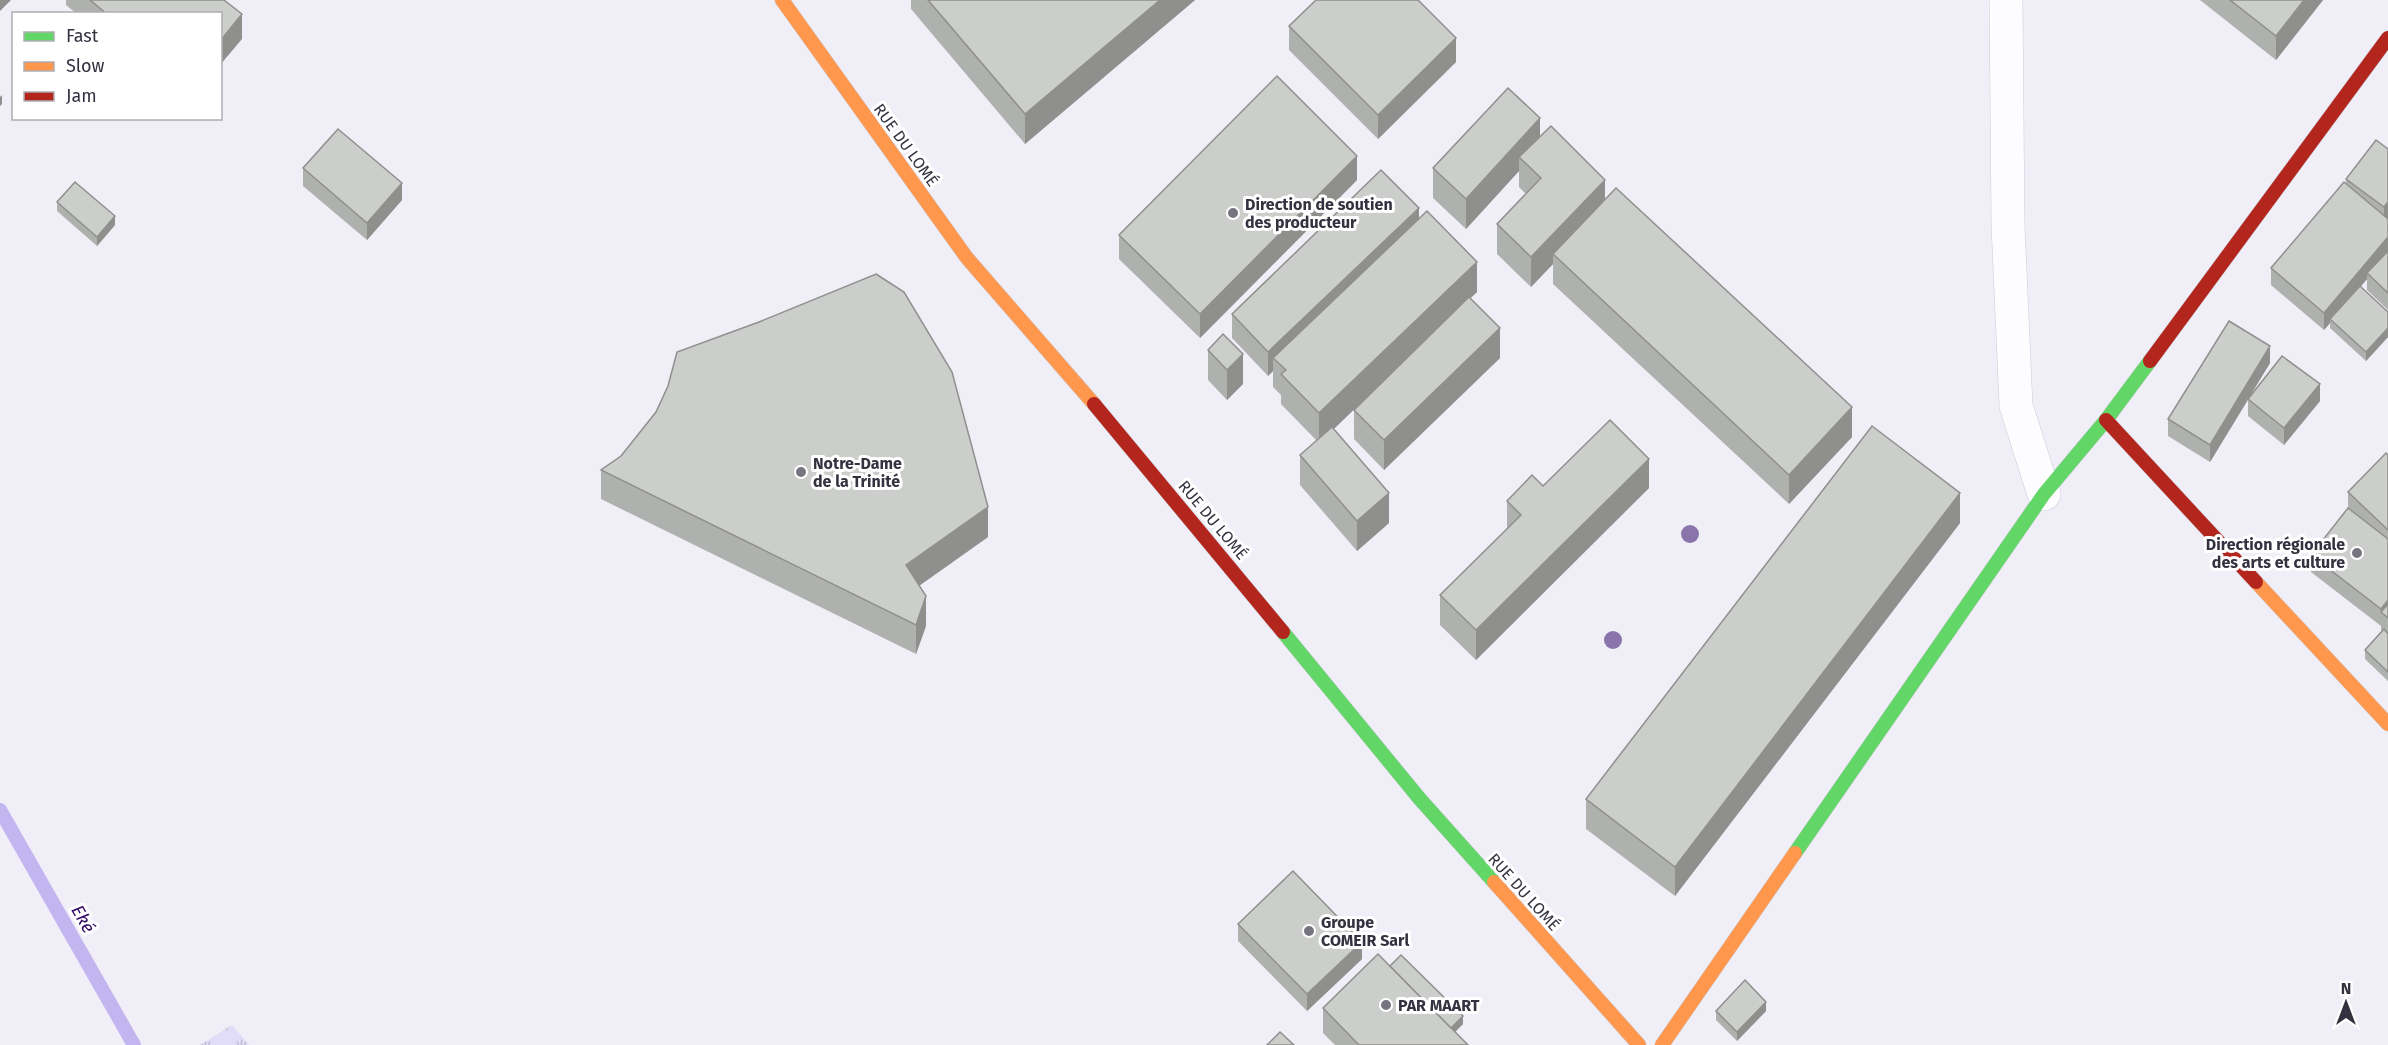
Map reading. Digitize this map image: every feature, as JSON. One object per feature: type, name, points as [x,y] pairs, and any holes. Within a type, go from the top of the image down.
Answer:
[{"type":"street","name":"RUE DU LOMÉ","points":[[782,0],[967,258],[1138,455],[1419,798],[1639,1045]]},
{"type":"street","points":[[2006,0],[2008,225],[2016,406],[2044,494]]},
{"type":"street","points":[[1662,1045],[2044,494],[2106,420],[2388,38]]},
{"type":"street","points":[[2106,420],[2388,724]]},
{"type":"green space","points":[[232,1025],[249,1045],[200,1045]]},
{"type":"building","points":[[90,0],[224,0],[242,14],[222,39],[222,12],[105,12]]},
{"type":"building","points":[[928,0],[1160,0],[1025,114]]},
{"type":"building","points":[[1316,0],[1418,0],[1456,38],[1378,115],[1289,26]]},
{"type":"building","points":[[2230,0],[2304,0],[2276,36]]},
{"type":"building","points":[[1277,76],[1357,156],[1200,314],[1119,235]]},
{"type":"building","points":[[1508,88],[1540,118],[1466,199],[1433,168]]},
{"type":"building","points":[[1551,126],[1605,180],[1531,257],[1497,224],[1541,178],[1519,157]]},
{"type":"building","points":[[338,129],[402,183],[367,223],[303,168]]},
{"type":"building","points":[[2376,140],[2388,149],[2388,202],[2384,207],[2346,179]]},
{"type":"building","points":[[1381,170],[1419,208],[1268,352],[1232,314]]},
{"type":"building","points":[[75,182],[115,216],[97,237],[57,202]]},
{"type":"building","points":[[2344,182],[2388,219],[2388,237],[2324,313],[2271,268]]},
{"type":"building","points":[[1616,188],[1852,407],[1789,475],[1553,254]]},
{"type":"building","points":[[1427,211],[1477,262],[1319,413],[1281,374],[1286,370],[1273,358]]},
{"type":"building","points":[[2388,251],[2388,293],[2367,273]]},
{"type":"building","name":"Notre-Dame de la Trinité","points":[[876,274],[904,292],[952,372],[988,507],[906,565],[926,596],[916,625],[601,470],[621,456],[656,412],[668,386],[677,352],[759,322]]},
{"type":"building","points":[[2360,286],[2388,312],[2388,328],[2366,352],[2330,319]]},
{"type":"building","points":[[1469,297],[1500,328],[1384,440],[1354,410]]},
{"type":"building","points":[[2229,321],[2270,346],[2210,445],[2168,419]]},
{"type":"building","points":[[1223,334],[1243,354],[1227,370],[1208,350]]},
{"type":"building","points":[[2282,356],[2320,384],[2284,428],[2248,399]]},
{"type":"building","points":[[1610,420],[1649,459],[1476,630],[1440,595],[1521,515],[1507,501],[1532,475],[1543,486]]},
{"type":"building","points":[[1872,426],[1960,493],[1675,867],[1586,799]]},
{"type":"building","points":[[1332,427],[1389,493],[1357,521],[1300,455]]},
{"type":"building","points":[[2386,453],[2388,455],[2388,530],[2348,492]]},
{"type":"building","points":[[2348,508],[2388,539],[2388,600],[2381,609],[2311,555]]},
{"type":"building","points":[[2388,604],[2388,618],[2381,612]]},
{"type":"building","points":[[2384,629],[2388,634],[2388,672],[2365,650]]},
{"type":"building","points":[[1293,871],[1362,942],[1307,994],[1238,924]]},
{"type":"building","points":[[1378,954],[1468,1045],[1359,1045],[1323,1008]]},
{"type":"building","points":[[1401,955],[1463,1016],[1451,1028],[1390,966]]},
{"type":"building","points":[[1745,980],[1766,1002],[1737,1032],[1716,1011]]},
{"type":"building","points":[[1280,1032],[1294,1045],[1267,1045]]},
{"type":"waterway","name":"Eké","points":[[0,810],[134,1045]]},
{"type":"traffic: fast","points":[[1795,853],[2044,494],[2106,420],[2150,361]]},
{"type":"traffic: fast","points":[[1283,632],[1419,798],[1494,882]]},
{"type":"traffic: slow","points":[[782,0],[967,258],[1094,404]]},
{"type":"traffic: slow","points":[[2256,582],[2388,724]]},
{"type":"traffic: slow","points":[[1662,1045],[1795,853]]},
{"type":"traffic: slow","points":[[1494,882],[1639,1045]]},
{"type":"traffic: jam","points":[[2150,361],[2388,38]]},
{"type":"traffic: jam","points":[[1094,404],[1283,632]]},
{"type":"traffic: jam","points":[[2106,420],[2256,582]]},
{"type":"place","name":"Direction de soutien des producteur","points":[[1233,213]]},
{"type":"place","name":"Notre-Dame de la Trinité","points":[[801,472]]},
{"type":"place","name":"Direction régionale des arts et culture","points":[[2357,553]]},
{"type":"place","name":"Groupe COMEIR Sarl","points":[[1309,931]]},
{"type":"place","name":"PAR MAART","points":[[1386,1005]]}]
